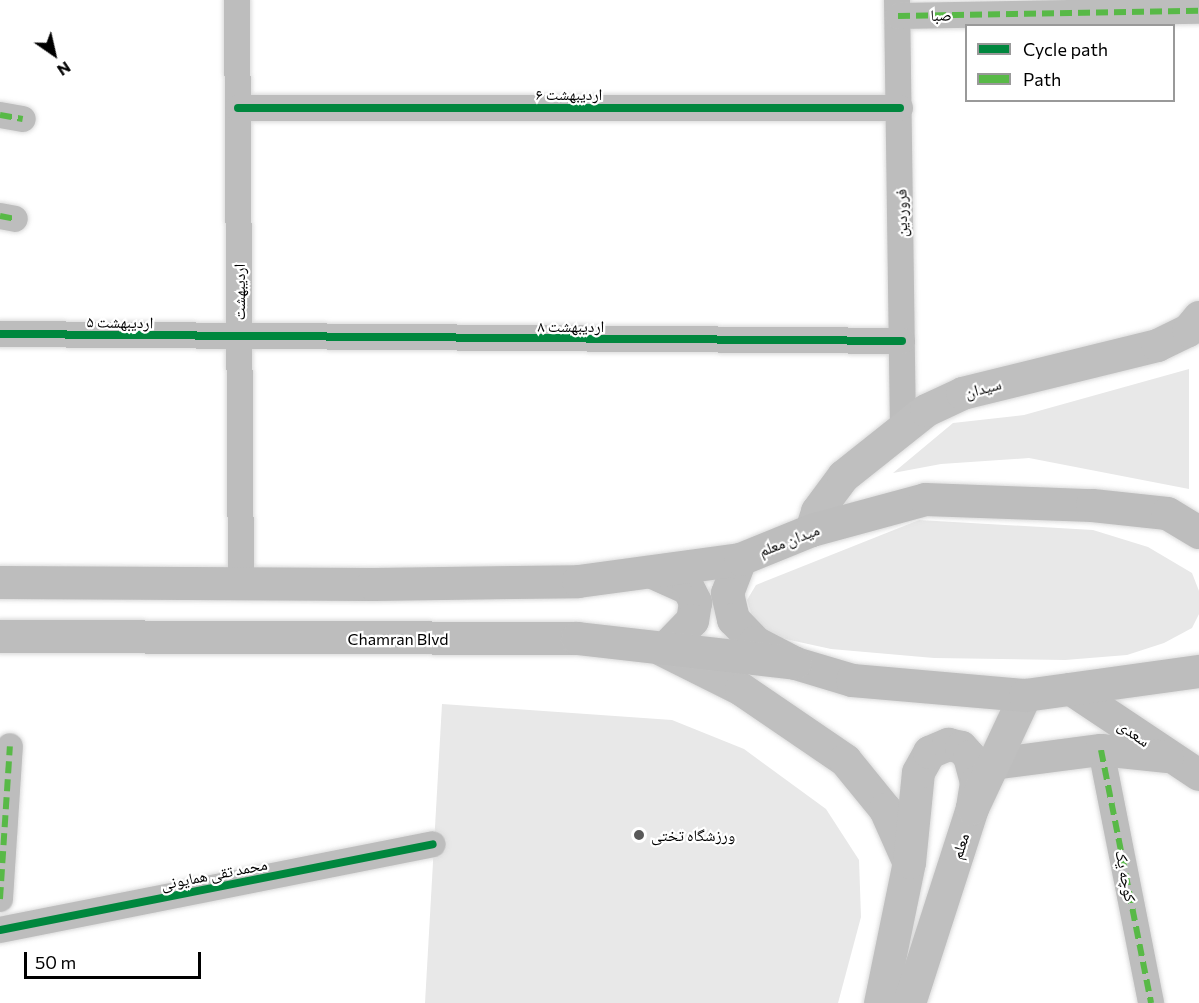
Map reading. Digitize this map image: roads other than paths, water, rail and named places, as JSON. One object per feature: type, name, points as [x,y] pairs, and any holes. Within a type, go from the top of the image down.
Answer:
[{"type":"main road","name":"سیدان","points":[[811,530],[817,511],[843,476],[926,410],[962,393],[1157,345],[1188,330],[1199,317]]},
{"type":"main road","name":"میدان معلم","points":[[1199,532],[1167,513],[1092,505],[926,499],[811,530],[741,559],[727,593],[733,619],[755,642],[795,663],[852,680],[1025,695],[1199,671]]},
{"type":"main road","points":[[0,582],[241,584],[578,581],[741,559]]},
{"type":"main road","points":[[652,572],[688,588],[695,602],[692,620],[661,647],[741,689],[845,760],[885,809],[909,862]]},
{"type":"main road","name":"Chamran Blvd","points":[[0,636],[577,638],[795,663]]},
{"type":"main road","name":"معلم","points":[[909,1003],[972,808],[1025,695]]},
{"type":"main road","points":[[880,1003],[909,862],[918,772],[929,752],[948,744],[961,747],[969,756],[976,782],[972,808]]},
{"type":"street","name":"اردیبهشت","points":[[237,0],[241,584]]},
{"type":"street","name":"صبا","points":[[898,8],[1199,11]]},
{"type":"street","name":"فروردین","points":[[898,8],[903,427]]},
{"type":"street","name":"اردیبهشت ۶","points":[[238,108],[900,108]]},
{"type":"street","name":"اردیبهشت ۵","points":[[0,334],[239,338]]},
{"type":"street","name":"اردیبهشت ۸","points":[[239,338],[902,341]]},
{"type":"street","name":"سعدی","points":[[1071,689],[1168,757],[1199,775]]},
{"type":"street","points":[[0,900],[10,746]]},
{"type":"street","points":[[993,764],[1101,750],[1168,757]]},
{"type":"street","name":"کوچه یک","points":[[1101,750],[1151,1003]]},
{"type":"street","name":"محمد تقی همایونی","points":[[0,930],[432,844]]},
{"type":"place","name":"ورزشگاه تختی","points":[[639,835]]}]
